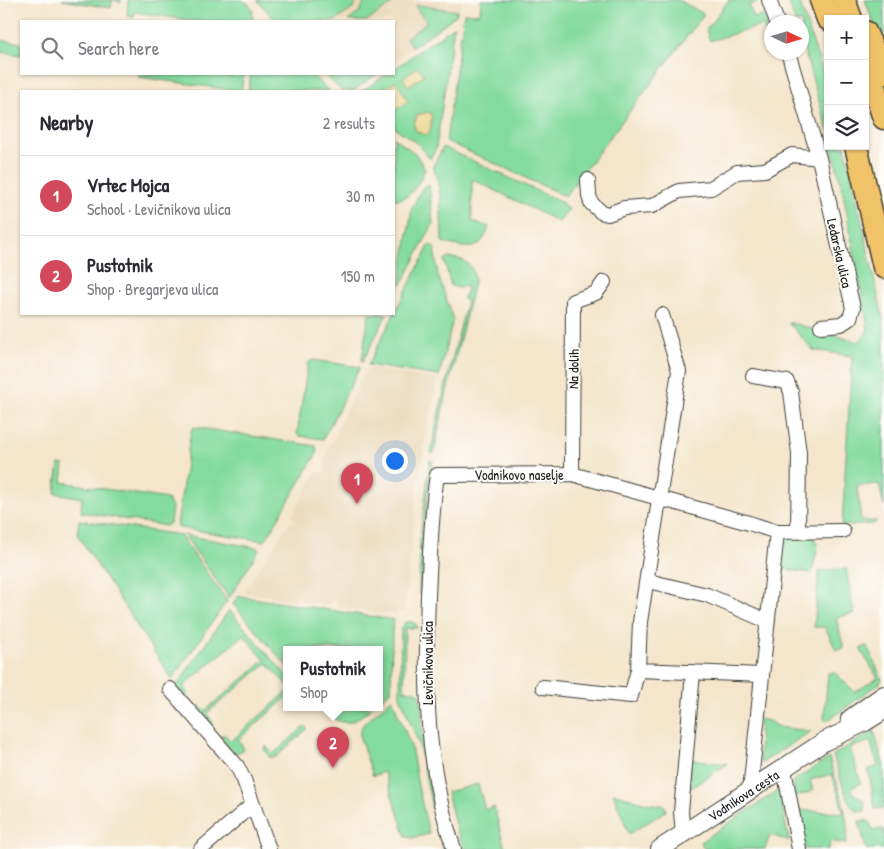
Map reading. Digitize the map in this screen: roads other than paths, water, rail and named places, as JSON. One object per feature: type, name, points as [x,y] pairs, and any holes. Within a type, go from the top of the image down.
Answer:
[{"type":"highway","points":[[821,0],[827,15]]},
{"type":"highway","points":[[869,41],[884,73]]},
{"type":"highway","points":[[869,72],[884,118]]},
{"type":"highway","points":[[869,147],[884,192]]},
{"type":"highway","points":[[857,150],[884,267]]},
{"type":"street","points":[[769,0],[774,15]]},
{"type":"street","name":"Ledarska ulica","points":[[790,60],[819,158],[852,308],[850,318],[841,324],[821,326]]},
{"type":"street","points":[[588,180],[591,203],[601,212],[608,214],[624,208],[652,206],[679,191],[710,188],[737,172],[765,170],[792,155],[819,158]]},
{"type":"street","name":"Na dolih","points":[[572,474],[573,301],[596,293],[604,282]]},
{"type":"street","points":[[543,687],[631,696],[638,670],[640,622],[679,371],[662,315]]},
{"type":"street","points":[[753,376],[787,382],[791,392],[799,453],[798,532]]},
{"type":"street","name":"Vodnikovo naselje","points":[[437,474],[572,474],[749,522],[777,532],[843,531]]},
{"type":"street","name":"Levičnikova ulica","points":[[437,474],[430,539],[426,693],[434,775],[454,849]]},
{"type":"street","points":[[750,791],[777,532]]},
{"type":"street","points":[[648,580],[707,596],[767,621]]},
{"type":"street","points":[[638,670],[762,675]]},
{"type":"street","points":[[683,834],[682,812],[693,672]]},
{"type":"street","points":[[170,689],[237,766],[244,780],[268,849]]},
{"type":"street","name":"Vodnikova cesta","points":[[660,849],[825,741],[856,714],[884,695]]},
{"type":"street","name":"Vodnikova cesta","points":[[825,741],[865,722],[884,710]]},
{"type":"street","points":[[784,769],[799,849]]},
{"type":"street","points":[[201,849],[252,805]]},
{"type":"place","name":"Vrtec Mojca","points":[[357,504]]},
{"type":"place","name":"Pustotnik","points":[[333,768]]}]
